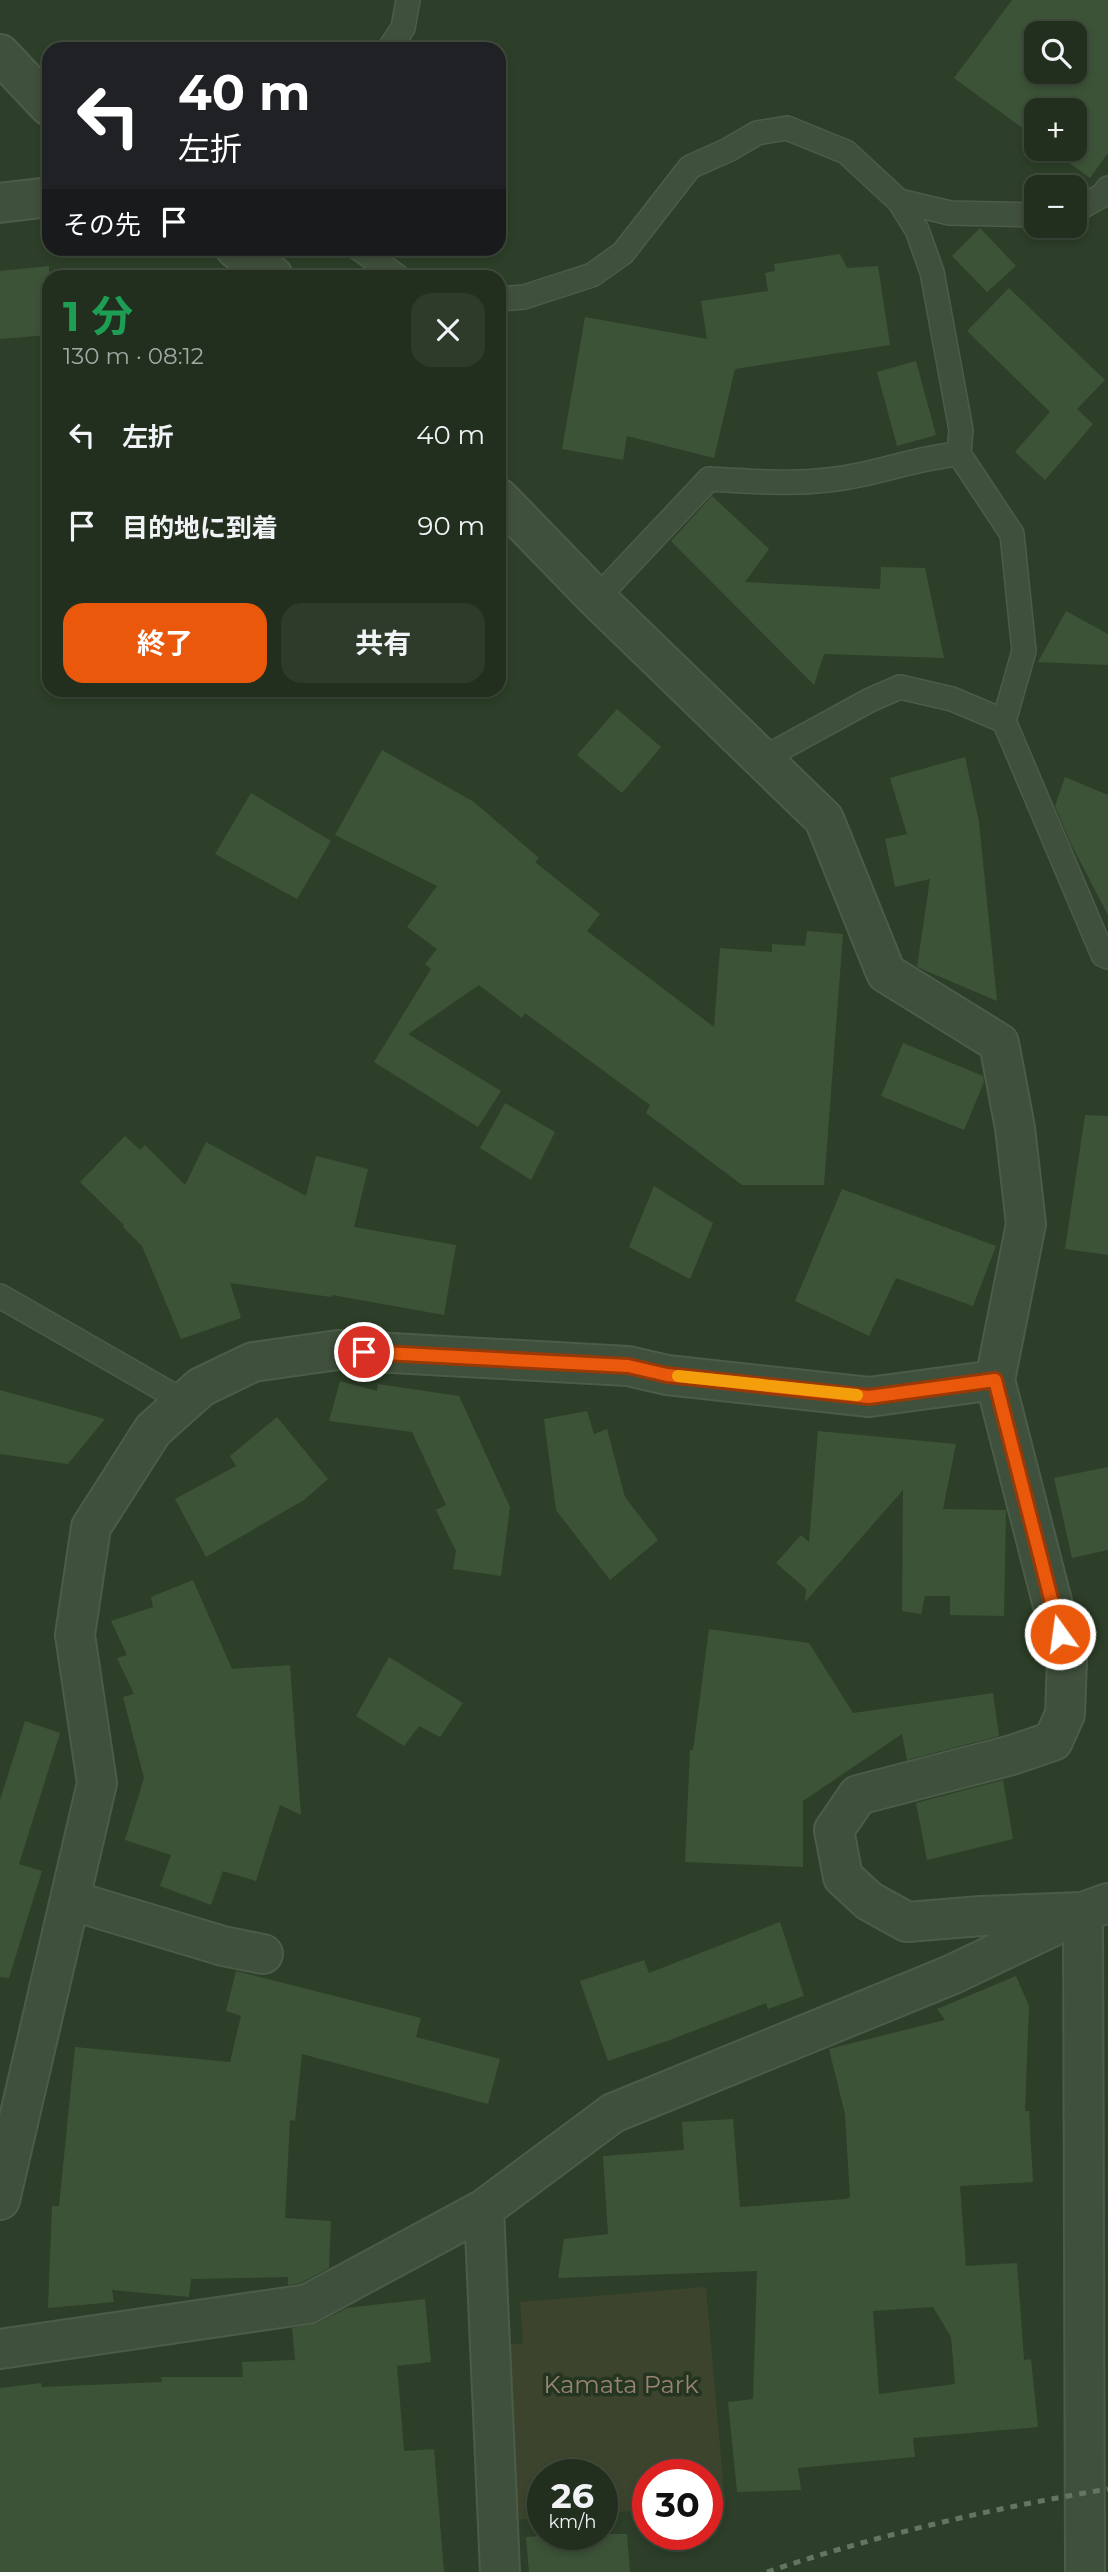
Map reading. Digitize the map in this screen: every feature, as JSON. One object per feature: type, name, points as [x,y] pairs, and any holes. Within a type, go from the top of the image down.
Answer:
[{"type":"street","points":[[0,54],[42,99]]},
{"type":"street","points":[[0,203],[42,198]]},
{"type":"street","points":[[246,256],[264,270]]},
{"type":"street","points":[[506,505],[597,598],[824,818],[886,973],[999,1043],[1015,1128],[1026,1224],[995,1380],[1066,1660],[1065,1714],[1052,1741],[1012,1755],[858,1795],[834,1830],[843,1877],[869,1901],[907,1922],[1095,1908]]},
{"type":"street","points":[[0,2200],[97,1783],[75,1635],[91,1527],[153,1430],[201,1387],[253,1362],[338,1350],[628,1366],[667,1375],[869,1397],[995,1380]]},
{"type":"street","points":[[70,1900],[223,1946],[263,1954]]},
{"type":"street","points":[[0,2349],[308,2304],[484,2208],[613,2113],[951,1975],[1095,1908]]},
{"type":"street","points":[[1085,2572],[1095,1908]]},
{"type":"street","points":[[484,2208],[500,2572]]},
{"type":"lane","points":[[393,42],[403,27],[408,0]]},
{"type":"lane","points":[[506,299],[524,298],[592,275],[623,253],[690,167],[757,133],[787,128],[846,152],[899,201],[917,230],[932,272],[961,430],[959,454],[1012,534],[1024,651],[1003,721],[1103,955],[1108,957]]},
{"type":"lane","points":[[1087,204],[1103,195],[1108,188]]},
{"type":"lane","points":[[899,201],[950,212],[1024,215]]},
{"type":"lane","points":[[369,256],[389,270]]},
{"type":"lane","points":[[597,598],[709,479],[779,484],[844,477],[933,456],[959,454]]},
{"type":"lane","points":[[762,759],[870,700],[901,687],[951,699],[1003,721]]},
{"type":"lane","points":[[0,1296],[185,1402]]},
{"type":"green space","name":"Kamata Park","points":[[706,2287],[721,2459],[632,2459],[632,2511],[618,2512],[618,2459],[527,2459],[527,2519],[493,2522],[478,2347],[523,2343],[520,2302]]},
{"type":"building","points":[[1012,0],[1108,0],[1108,153],[1090,178],[1067,161],[1087,161],[1087,98],[1024,98],[1024,129],[954,78]]},
{"type":"building","points":[[980,228],[1016,266],[987,292],[952,256]]},
{"type":"building","points":[[840,254],[847,268],[878,266],[890,345],[735,369],[714,458],[627,436],[623,460],[562,449],[585,317],[707,339],[701,301],[768,291],[765,273],[775,271],[774,264]]},
{"type":"building","points":[[49,266],[49,270],[42,270],[42,336],[0,339],[0,271]]},
{"type":"building","points":[[1009,288],[1105,380],[1077,409],[1093,424],[1045,480],[1015,452],[1050,412],[967,331]]},
{"type":"building","points":[[916,361],[936,435],[897,446],[877,372]]},
{"type":"building","points":[[712,496],[769,549],[745,582],[880,589],[881,567],[925,568],[944,658],[824,654],[814,685],[671,541]]},
{"type":"building","points":[[1066,611],[1108,634],[1108,665],[1038,662]]},
{"type":"building","points":[[617,709],[661,747],[622,793],[577,755]]},
{"type":"building","points":[[382,750],[474,802],[539,858],[535,862],[600,914],[587,931],[714,1027],[720,948],[772,952],[772,944],[805,946],[807,931],[843,934],[824,1185],[742,1185],[646,1113],[650,1105],[525,1013],[522,1018],[479,985],[408,1034],[501,1091],[478,1127],[374,1062],[431,969],[425,964],[437,949],[407,927],[437,886],[335,835]]},
{"type":"building","points":[[965,757],[979,822],[997,1001],[917,967],[930,879],[895,887],[885,839],[907,834],[890,778]]},
{"type":"building","points":[[1065,777],[1108,795],[1108,915],[1071,844],[1055,806]]},
{"type":"building","points":[[251,793],[331,841],[297,899],[215,854]]},
{"type":"building","points":[[903,1043],[983,1076],[984,1082],[964,1130],[881,1096]]},
{"type":"building","points":[[505,1103],[555,1132],[531,1180],[480,1148]]},
{"type":"building","points":[[1085,1115],[1108,1116],[1108,1255],[1065,1249]]},
{"type":"building","points":[[125,1136],[140,1150],[145,1145],[185,1185],[206,1142],[306,1196],[316,1156],[368,1169],[354,1227],[456,1245],[444,1315],[332,1295],[331,1297],[230,1283],[241,1318],[181,1339],[142,1246],[80,1182]]},
{"type":"building","points":[[654,1186],[713,1223],[690,1279],[629,1247]]},
{"type":"building","points":[[842,1189],[996,1246],[973,1306],[896,1278],[869,1336],[795,1301]]},
{"type":"building","points":[[340,1381],[377,1391],[378,1384],[459,1396],[510,1507],[501,1576],[453,1569],[456,1551],[436,1510],[446,1505],[412,1432],[329,1421]]},
{"type":"building","points":[[0,1390],[105,1419],[68,1464],[0,1454]]},
{"type":"building","points":[[587,1411],[594,1434],[607,1429],[625,1497],[658,1540],[610,1580],[556,1510],[544,1419]]},
{"type":"building","points":[[277,1417],[328,1479],[304,1500],[206,1557],[175,1499],[236,1466],[230,1456]]},
{"type":"building","points":[[818,1431],[956,1444],[943,1509],[1006,1510],[1004,1616],[950,1615],[950,1596],[925,1596],[921,1614],[902,1611],[903,1490],[805,1602],[806,1589],[776,1563],[801,1535],[809,1542]]},
{"type":"building","points":[[1108,1467],[1108,1550],[1072,1558],[1054,1478]]},
{"type":"building","points":[[193,1580],[232,1669],[290,1665],[301,1815],[280,1805],[256,1881],[223,1871],[211,1905],[160,1886],[171,1855],[125,1840],[144,1778],[123,1697],[134,1694],[117,1658],[127,1655],[111,1621],[153,1607],[151,1597]]},
{"type":"building","points":[[709,1629],[809,1643],[853,1713],[993,1693],[999,1736],[907,1760],[902,1734],[803,1801],[803,1867],[685,1862],[690,1750],[693,1750]]},
{"type":"building","points":[[389,1657],[463,1703],[440,1737],[419,1726],[404,1746],[356,1716]]},
{"type":"building","points":[[25,1721],[60,1733],[19,1864],[42,1871],[9,1978],[0,1977],[0,1800]]},
{"type":"building","points":[[1003,1780],[1013,1839],[927,1860],[916,1803]]},
{"type":"building","points":[[780,1922],[804,1996],[768,2009],[766,2003],[608,2061],[580,1981],[644,1960],[649,1973]]},
{"type":"building","points":[[236,1971],[421,2018],[416,2037],[500,2059],[488,2104],[302,2054],[295,2121],[290,2120],[285,2218],[331,2221],[329,2268],[301,2283],[288,2285],[288,2277],[191,2279],[189,2297],[112,2290],[114,2302],[48,2308],[52,2206],[59,2206],[75,2047],[230,2062],[241,2016],[226,2011]]},
{"type":"building","points":[[1016,1976],[1029,2006],[1025,2111],[1029,2111],[1033,2182],[960,2186],[966,2266],[1017,2263],[1024,2360],[1031,2359],[1038,2427],[913,2438],[915,2457],[798,2468],[801,2490],[737,2492],[728,2402],[753,2399],[757,2271],[558,2278],[564,2239],[608,2234],[603,2156],[684,2150],[682,2122],[733,2119],[740,2207],[850,2197],[845,2114],[829,2049],[945,2020],[937,2009]],"holes":[[[933,2307],[951,2337],[955,2384],[879,2394],[873,2311]]]},
{"type":"building","points":[[425,2299],[431,2362],[397,2366],[404,2451],[434,2449],[444,2572],[0,2572],[0,2388],[41,2383],[42,2387],[162,2382],[161,2377],[243,2377],[242,2362],[295,2360],[292,2328],[318,2323],[347,2308]]},
{"type":"building","points":[[618,2534],[627,2534],[630,2572],[529,2572],[527,2550],[618,2550]]},
{"type":"railway","points":[[767,2572],[936,2524],[1108,2489]]},
{"type":"slow traffic","points":[[678,1376],[857,1395]]},
{"type":"route","points":[[364,1352],[628,1366],[667,1375],[869,1397],[995,1380],[1060,1634]]}]
